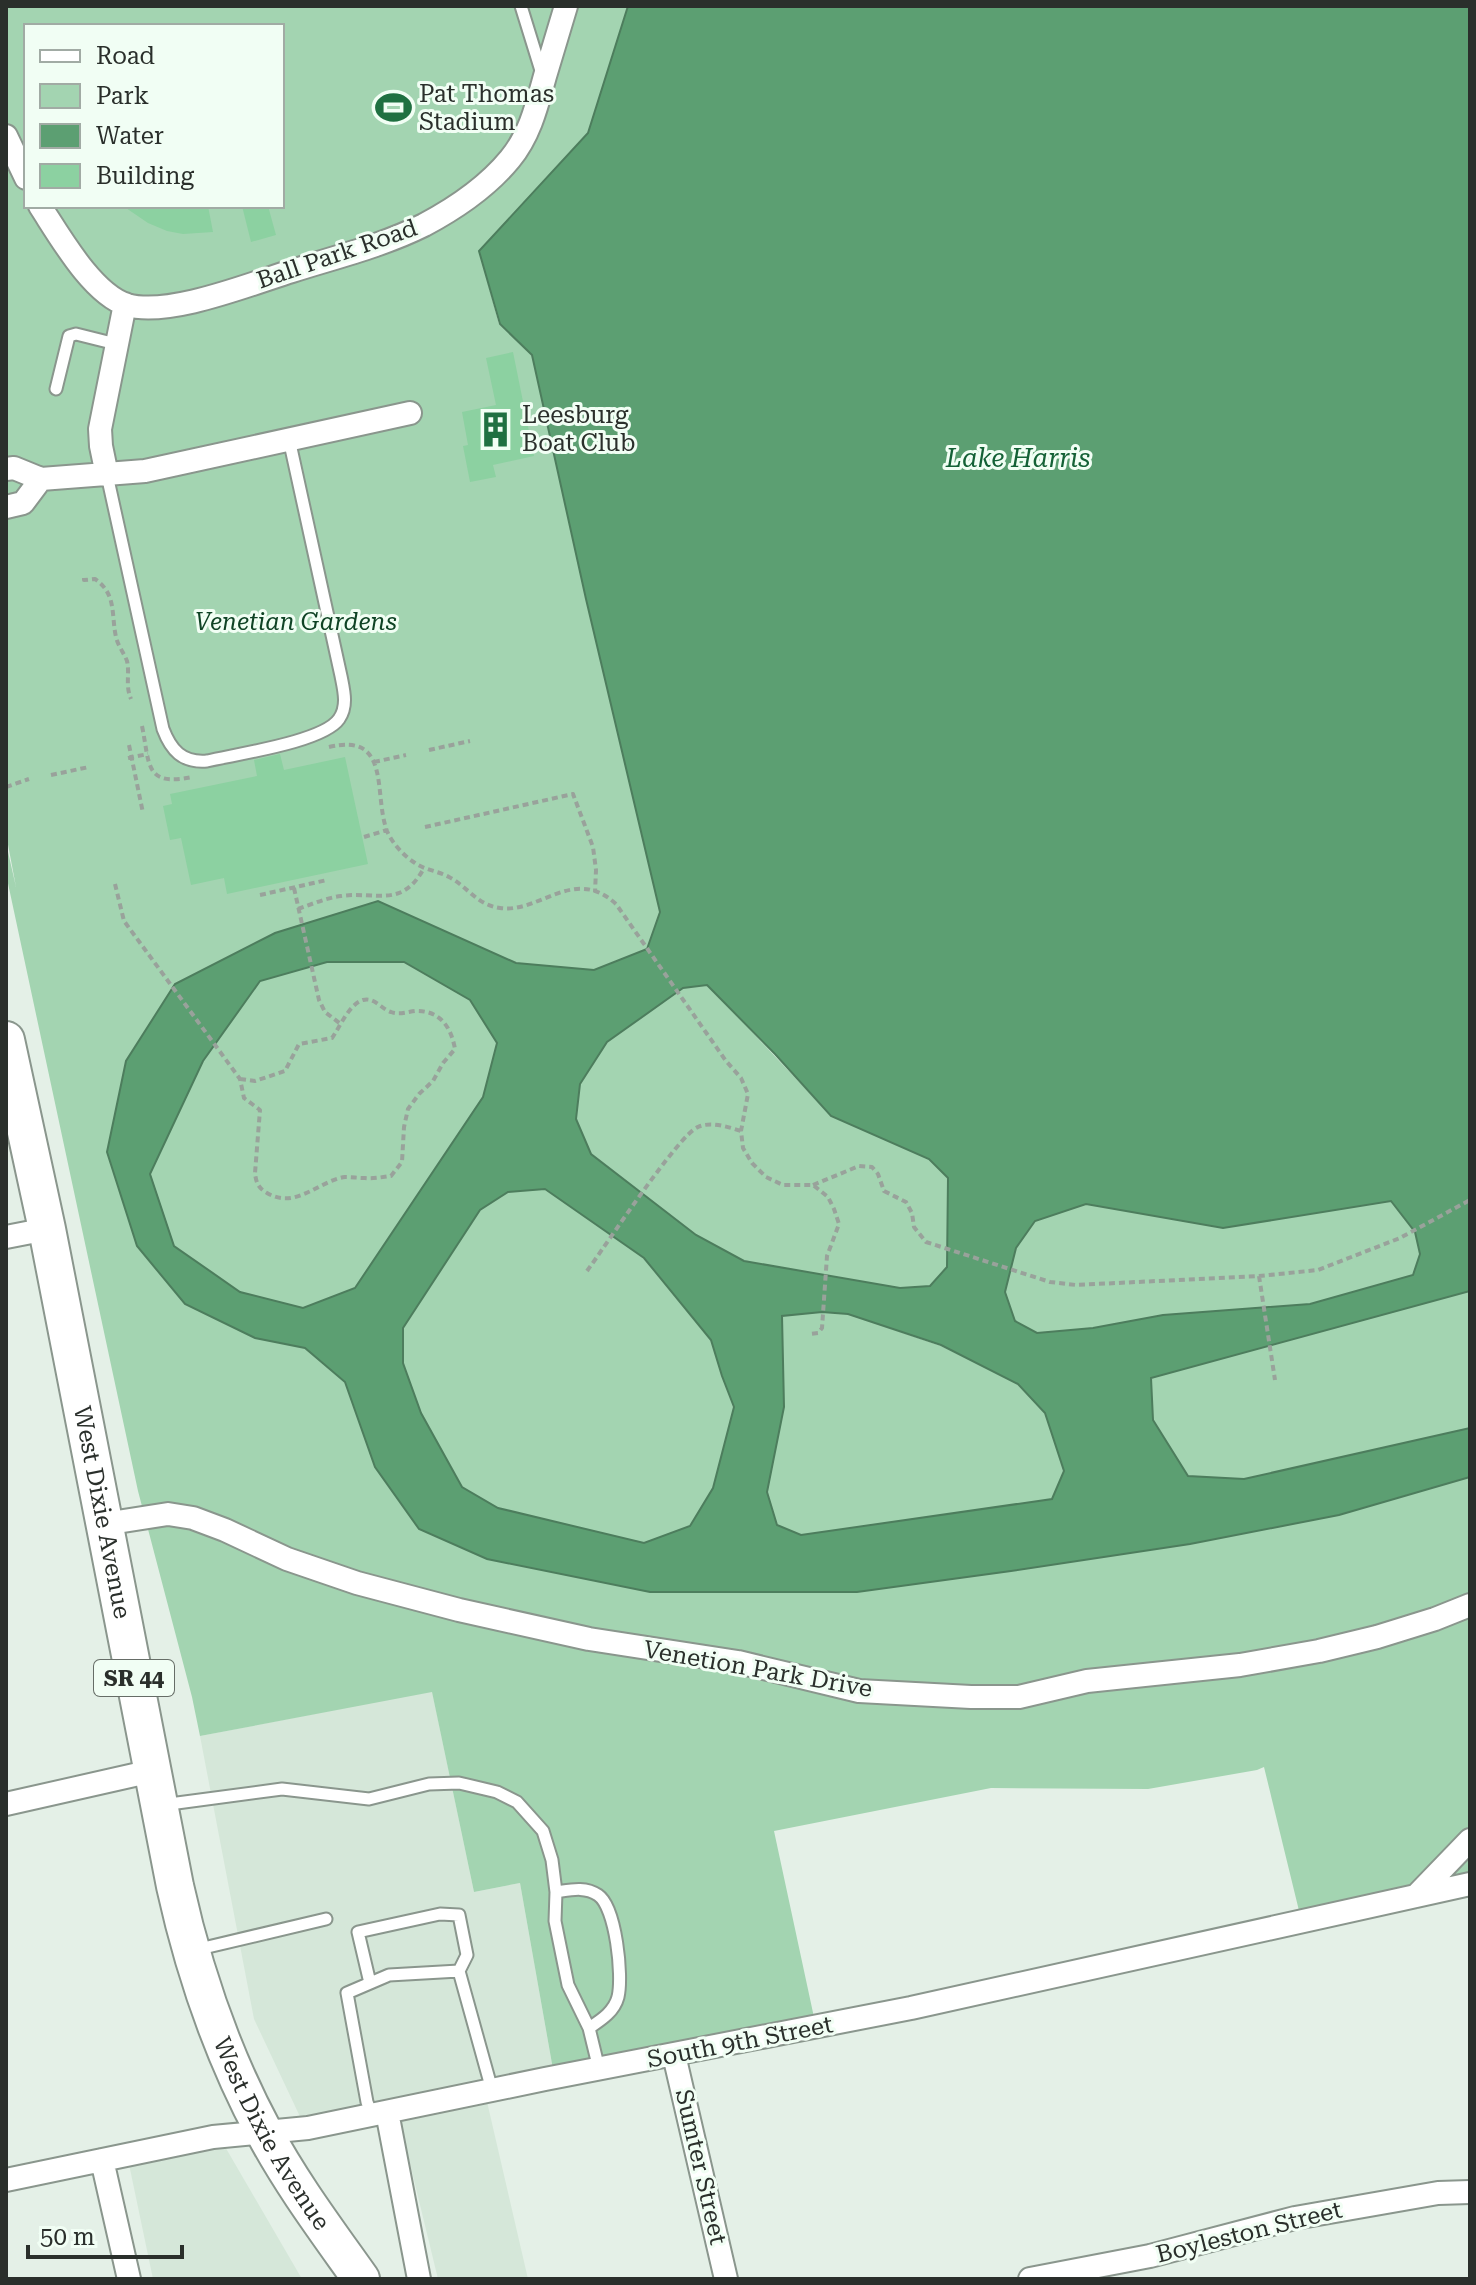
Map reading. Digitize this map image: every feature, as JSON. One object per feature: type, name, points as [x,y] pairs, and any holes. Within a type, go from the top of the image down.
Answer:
[{"type":"main road","name":"West Dixie Avenue","points":[[6,1040],[47,1229],[190,1951],[227,2056],[263,2131],[361,2279]]},
{"type":"street","name":"Ball Park Road","points":[[125,304],[142,307],[200,300],[363,250],[422,225],[473,194],[510,160],[522,143],[532,120],[566,6]]},
{"type":"street","points":[[6,136],[24,174]]},
{"type":"street","points":[[41,208],[69,252],[88,275],[109,295],[125,304],[100,429],[107,475]]},
{"type":"street","points":[[6,469],[14,468],[41,479],[145,471],[410,413]]},
{"type":"street","points":[[6,507],[23,503],[41,479]]},
{"type":"street","points":[[6,1237],[47,1229]]},
{"type":"street","name":"Venetion Park Drive","points":[[104,1524],[168,1514],[193,1518],[287,1559],[357,1583],[459,1610],[589,1639],[738,1662],[873,1692],[1019,1697],[1087,1681],[1240,1665],[1377,1637],[1470,1605]]},
{"type":"street","points":[[6,1804],[152,1771]]},
{"type":"street","points":[[1416,1896],[1470,1840]]},
{"type":"street","name":"South 9th Street","points":[[6,2180],[213,2137],[308,2128],[911,2008],[1470,1884]]},
{"type":"street","name":"Sumter Street","points":[[674,2055],[726,2279]]},
{"type":"street","points":[[379,2114],[419,2279]]},
{"type":"street","points":[[102,2160],[129,2279]]},
{"type":"street","name":"Boyleston Street","points":[[1030,2279],[1150,2256],[1295,2218],[1438,2193],[1470,2192]]},
{"type":"lane","points":[[521,6],[544,80]]},
{"type":"lane","points":[[56,389],[69,336],[76,334],[116,344]]},
{"type":"lane","points":[[107,475],[163,729],[173,750],[180,756],[207,761],[314,736],[335,724],[343,711],[343,684],[289,439]]},
{"type":"lane","points":[[159,1805],[282,1789],[369,1799],[429,1784],[459,1783],[497,1792],[517,1802],[543,1831],[552,1860],[556,1892],[555,1921],[568,1985],[589,2028],[599,2069]]},
{"type":"lane","points":[[556,1892],[586,1889],[603,1900],[609,1910],[616,1940],[618,1997],[608,2015],[589,2028]]},
{"type":"lane","points":[[370,1983],[358,1932],[440,1914],[459,1915],[467,1955],[459,1971],[492,2090]]},
{"type":"lane","points":[[190,1951],[326,1919]]},
{"type":"lane","points":[[379,2114],[367,2102],[347,1993],[389,1975],[459,1971]]},
{"type":"path","points":[[84,578],[101,583],[109,597],[116,636],[127,663],[127,686],[131,699]]},
{"type":"path","points":[[429,750],[470,741]]},
{"type":"path","points":[[321,749],[352,743],[369,753],[374,762],[387,830],[403,853],[424,868],[446,875],[476,900],[510,909],[560,891],[595,892],[609,898],[741,1078],[748,1094],[741,1131],[743,1148],[752,1163],[766,1177],[783,1185],[813,1185],[859,1166],[872,1167],[884,1191],[906,1202],[914,1227],[926,1242],[1050,1282],[1098,1285],[1259,1276],[1318,1270],[1400,1238],[1470,1200]]},
{"type":"path","points":[[129,745],[143,813]]},
{"type":"path","points":[[130,758],[148,754]]},
{"type":"path","points":[[374,762],[406,755]]},
{"type":"path","points":[[51,775],[89,767]]},
{"type":"path","points":[[6,787],[29,779]]},
{"type":"path","points":[[425,827],[573,794],[593,847],[595,892]]},
{"type":"path","points":[[364,837],[387,830]]},
{"type":"path","points":[[298,909],[341,896],[395,895],[412,885],[424,868]]},
{"type":"path","points":[[260,895],[327,880]]},
{"type":"path","points":[[115,884],[124,921],[240,1079],[244,1098],[260,1110],[256,1183],[275,1197],[292,1199],[308,1194],[325,1183],[347,1177],[368,1179],[391,1176],[402,1162],[408,1109],[433,1081],[455,1049],[444,1021],[431,1012],[399,1014],[388,1012],[373,1000],[363,1000],[352,1008],[332,1038],[299,1044],[285,1071],[255,1081],[240,1079]]},
{"type":"path","points":[[294,888],[316,989],[325,1012],[342,1025]]},
{"type":"path","points":[[587,1271],[674,1150],[697,1127],[716,1124],[741,1131]]},
{"type":"path","points":[[809,1334],[818,1333],[822,1328],[827,1256],[839,1224],[828,1197],[813,1185]]},
{"type":"path","points":[[1259,1276],[1275,1376]]},
{"type":"shaded area","points":[[432,1691],[474,1892],[520,1883],[554,2075],[485,2093],[528,2279],[438,2279],[396,2106],[303,2123],[254,2019],[200,1736]]},
{"type":"shaded area","points":[[213,2126],[302,2279],[153,2279],[125,2145]]},
{"type":"green space","name":"Venetian Gardens","points":[[6,6],[628,6],[588,133],[479,251],[499,324],[532,354],[660,912],[647,949],[594,970],[516,963],[378,901],[176,984],[137,1246],[255,1338],[305,1348],[345,1382],[375,1467],[487,1559],[650,1592],[857,1592],[1011,1571],[1190,1544],[1339,1515],[1470,1477],[1470,1884],[1302,1923],[1264,1767],[1148,1789],[991,1788],[774,1831],[815,2022],[554,2075],[520,1883],[474,1892],[432,1692],[200,1736],[138,1491],[6,874],[6,843],[16,887],[6,834]]},
{"type":"green space","points":[[327,962],[404,962],[470,1000],[497,1043],[483,1097],[355,1289],[303,1308],[240,1292],[174,1246],[150,1174],[203,1061],[260,981]]},
{"type":"green space","points":[[708,985],[831,1116],[930,1159],[948,1179],[947,1268],[930,1286],[900,1288],[744,1261],[696,1235],[591,1154],[576,1119],[580,1084],[607,1042],[683,988]]},
{"type":"green space","points":[[545,1189],[644,1258],[711,1340],[734,1407],[713,1488],[690,1526],[644,1543],[498,1508],[462,1487],[421,1413],[403,1363],[403,1328],[480,1210],[508,1192]]},
{"type":"green space","points":[[1391,1201],[1415,1232],[1420,1254],[1413,1275],[1310,1304],[1163,1315],[1093,1328],[1037,1333],[1015,1321],[1005,1292],[1016,1248],[1035,1221],[1086,1204],[1223,1228]]},
{"type":"green space","points":[[1470,1291],[1470,1428],[1244,1479],[1188,1476],[1153,1420],[1151,1378]]},
{"type":"green space","points":[[822,1312],[848,1314],[941,1346],[1019,1384],[1045,1413],[1064,1472],[1052,1499],[801,1535],[777,1525],[767,1492],[784,1407],[782,1316]]},
{"type":"water","name":"Lake Harris","points":[[628,6],[1470,6],[1470,1291],[1151,1378],[1153,1420],[1188,1476],[1244,1479],[1470,1428],[1470,1477],[1339,1515],[1190,1544],[1011,1571],[857,1592],[650,1592],[487,1559],[419,1529],[375,1467],[345,1382],[305,1348],[255,1338],[185,1304],[137,1246],[107,1152],[126,1061],[175,984],[275,933],[378,901],[516,963],[594,970],[647,949],[660,912],[532,355],[500,324],[479,251],[588,133]],"holes":[[[327,962],[404,962],[470,1000],[497,1043],[483,1097],[355,1288],[303,1308],[240,1292],[174,1246],[150,1174],[203,1061],[260,981]],[[707,985],[831,1116],[929,1159],[948,1178],[947,1267],[930,1286],[900,1288],[744,1261],[696,1235],[591,1154],[576,1119],[580,1084],[607,1042],[683,988]],[[545,1189],[644,1258],[711,1340],[734,1407],[713,1488],[690,1526],[644,1543],[498,1508],[462,1487],[421,1413],[403,1363],[403,1328],[480,1210],[508,1192]],[[1391,1201],[1415,1232],[1420,1254],[1413,1275],[1310,1304],[1163,1315],[1093,1328],[1037,1333],[1015,1321],[1005,1292],[1016,1248],[1035,1221],[1086,1204],[1223,1228]],[[822,1312],[848,1314],[941,1345],[1018,1384],[1045,1413],[1064,1471],[1052,1499],[801,1535],[777,1525],[767,1492],[784,1407],[782,1316]]]},
{"type":"building","points":[[126,208],[208,208],[213,232],[183,234],[148,223]]},
{"type":"building","points":[[242,208],[269,208],[276,235],[251,242]]},
{"type":"building","name":"Leesburg Boat Club","points":[[513,352],[534,456],[493,465],[496,477],[470,482],[463,446],[468,445],[462,412],[496,405],[486,358]]},
{"type":"building","points":[[280,754],[284,770],[345,757],[368,864],[227,894],[224,878],[191,885],[181,838],[170,840],[163,806],[172,804],[170,794],[257,776],[254,760]]},
{"type":"place","name":"Pat Thomas Stadium","points":[[393,108]]},
{"type":"place","name":"Leesburg Boat Club","points":[[496,429]]}]
